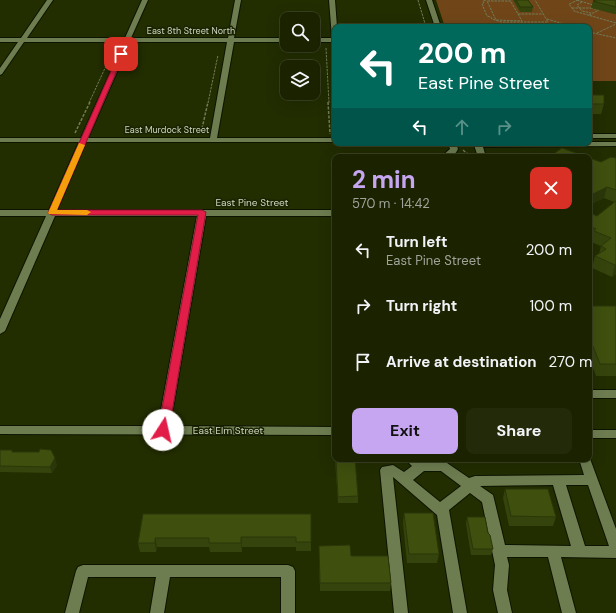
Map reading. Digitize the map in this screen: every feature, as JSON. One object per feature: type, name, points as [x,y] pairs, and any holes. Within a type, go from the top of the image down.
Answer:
[{"type":"street","points":[[0,72],[50,0]]},
{"type":"street","points":[[0,332],[145,0]]},
{"type":"street","points":[[213,140],[238,0]]},
{"type":"street","points":[[332,0],[334,24]]},
{"type":"street","points":[[429,0],[437,24]]},
{"type":"street","name":"East 8th Street North","points":[[0,40],[280,40]]},
{"type":"street","points":[[320,40],[332,40]]},
{"type":"street","points":[[592,136],[616,136]]},
{"type":"street","name":"East Murdock Street","points":[[0,140],[213,140],[332,137]]},
{"type":"street","points":[[592,144],[616,144]]},
{"type":"street","points":[[577,146],[581,154]]},
{"type":"street","points":[[163,430],[202,212]]},
{"type":"street","name":"East Pine Street","points":[[0,213],[332,213]]},
{"type":"street","points":[[592,394],[616,394]]},
{"type":"street","name":"East Elm Street","points":[[0,430],[332,431]]},
{"type":"street","points":[[592,434],[616,434]]},
{"type":"street","points":[[404,479],[416,462],[443,466],[488,499],[502,565],[500,590],[505,613]]},
{"type":"street","points":[[586,462],[613,531],[616,548]]},
{"type":"street","points":[[401,613],[386,470],[393,470],[443,512],[460,613]]},
{"type":"street","points":[[558,480],[580,552]]},
{"type":"street","points":[[440,510],[475,481],[592,480]]},
{"type":"street","points":[[499,552],[616,552]]},
{"type":"street","points":[[553,552],[569,613]]},
{"type":"street","points":[[72,613],[83,571],[288,571],[288,613]]},
{"type":"street","points":[[157,613],[164,571]]},
{"type":"path","points":[[418,0],[425,24]]},
{"type":"path","points":[[486,0],[483,1],[484,3],[482,4],[487,16],[491,17],[492,19],[502,22],[548,22],[534,0]]},
{"type":"path","points":[[591,8],[596,6],[578,0],[569,4],[574,11],[616,23]]},
{"type":"path","points":[[487,1],[511,1],[518,14],[522,21],[496,20],[487,1]]},
{"type":"path","points":[[583,2],[577,5],[582,11],[591,13]]},
{"type":"path","points":[[572,8],[591,8],[598,10],[588,15]]},
{"type":"path","points":[[518,14],[543,14]]},
{"type":"path","points":[[546,19],[564,24]]},
{"type":"path","points":[[505,24],[509,22]]},
{"type":"path","points":[[596,34],[616,23]]},
{"type":"path","points":[[592,33],[616,38]]},
{"type":"path","points":[[201,134],[221,40]]},
{"type":"path","points":[[325,40],[332,125]]},
{"type":"path","points":[[72,140],[108,61]]},
{"type":"path","points":[[462,148],[470,154]]},
{"type":"shaded area","points":[[436,0],[616,0],[616,81],[592,81],[592,24],[444,24]]},
{"type":"building","points":[[516,0],[528,0],[533,7],[520,7]]},
{"type":"building","points":[[616,0],[616,7],[593,1]]},
{"type":"building","points":[[592,95],[604,95],[604,104],[592,104]]},
{"type":"building","points":[[562,148],[579,154],[553,154]]},
{"type":"building","points":[[611,157],[616,158],[616,190],[607,187],[592,194],[592,159],[601,162]]},
{"type":"building","points":[[616,201],[616,265],[595,256],[606,249],[601,246],[611,238],[594,231],[596,229],[592,227],[592,214],[597,216]]},
{"type":"building","points":[[592,306],[616,306],[616,364],[600,364],[592,344]]},
{"type":"building","points":[[40,449],[51,450],[55,458],[50,467],[0,466],[0,450],[12,450],[12,452],[39,452]]},
{"type":"building","points":[[336,462],[355,462],[358,496],[338,497]]},
{"type":"building","points":[[505,489],[548,489],[556,517],[511,516]]},
{"type":"building","points":[[404,513],[433,513],[439,554],[409,554]]},
{"type":"building","points":[[143,514],[311,514],[311,542],[296,542],[296,537],[241,537],[241,543],[209,543],[209,538],[155,538],[155,543],[138,543]]},
{"type":"building","points":[[467,517],[485,517],[493,549],[473,549]]},
{"type":"building","points":[[350,545],[351,556],[388,556],[391,583],[320,583],[319,546]]},
{"type":"slow traffic","points":[[82,145],[52,213],[87,212]]},
{"type":"route","points":[[121,54],[52,213],[202,212],[163,430]]}]
